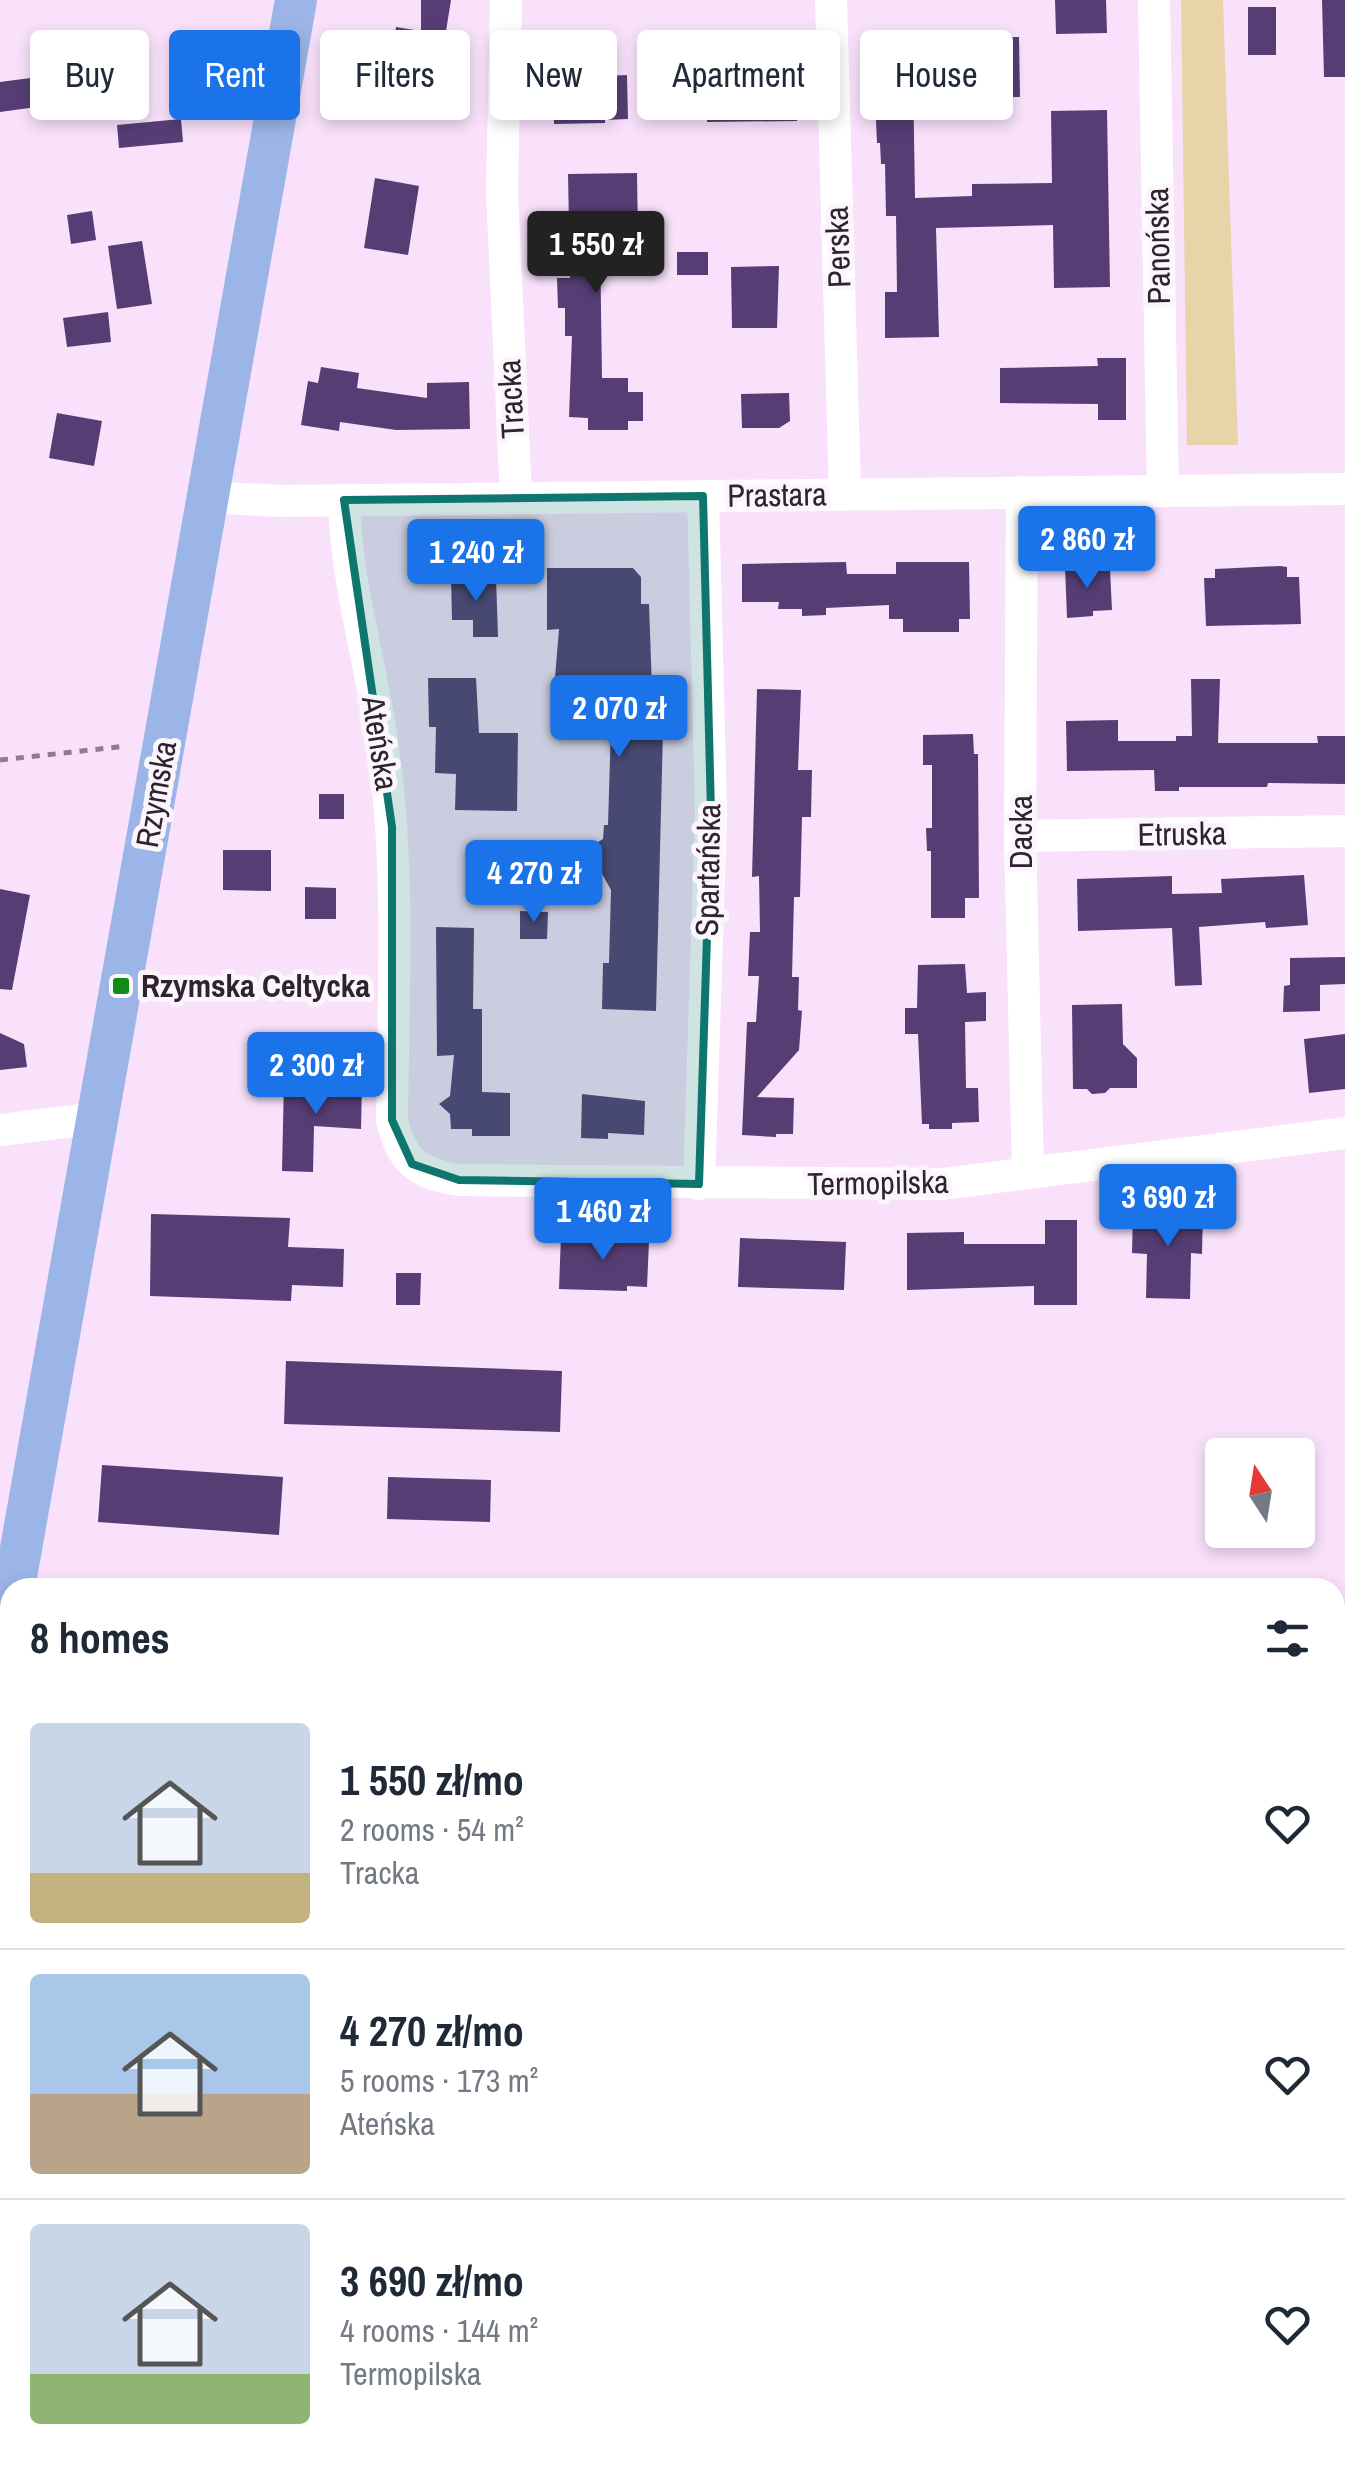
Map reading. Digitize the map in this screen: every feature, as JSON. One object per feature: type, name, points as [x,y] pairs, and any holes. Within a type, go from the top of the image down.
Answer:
[{"type":"main road","name":"Rzymska","points":[[16,1578],[296,0]]},
{"type":"street","name":"Tracka","points":[[506,0],[502,192],[516,497]]},
{"type":"street","name":"Perska","points":[[831,0],[845,494]]},
{"type":"street","name":"Panońska","points":[[1154,0],[1163,491]]},
{"type":"street","name":"Prastara","points":[[209,498],[344,500],[1345,489]]},
{"type":"street","name":"Dacka","points":[[1022,492],[1020,836],[1028,1173]]},
{"type":"street","name":"Spartańska","points":[[699,1184],[710,812],[703,496]]},
{"type":"street","name":"Ateńska","points":[[344,500],[345,550],[385,758],[392,828],[392,1120],[398,1144],[412,1164]]},
{"type":"street","name":"Etruska","points":[[1020,836],[1345,831]]},
{"type":"street","points":[[0,1130],[98,1118]]},
{"type":"street","name":"Termopilska","points":[[412,1164],[434,1176],[459,1180],[943,1184],[1345,1133]]},
{"type":"path","points":[[0,760],[165,742]]},
{"type":"highlighted area","points":[[703,496],[711,812],[699,1184],[459,1180],[412,1164],[392,1120],[392,827],[344,500]]},
{"type":"shaded area","points":[[1181,0],[1223,0],[1238,445],[1187,445]]},
{"type":"building","points":[[421,0],[451,0],[446,30],[421,30]]},
{"type":"building","points":[[1055,0],[1106,0],[1107,33],[1056,34]]},
{"type":"building","points":[[1322,0],[1345,0],[1345,77],[1324,77]]},
{"type":"building","points":[[1248,7],[1276,7],[1276,55],[1248,55]]},
{"type":"building","points":[[1013,37],[1019,37],[1020,97],[1013,97]]},
{"type":"building","points":[[617,75],[627,75],[628,119],[617,119]]},
{"type":"building","points":[[30,78],[30,108],[0,112],[0,82]]},
{"type":"building","points":[[1107,110],[1110,287],[1054,288],[1053,225],[936,228],[939,337],[885,338],[885,292],[897,292],[896,216],[886,216],[885,164],[881,164],[876,120],[914,120],[915,198],[972,196],[972,184],[1052,183],[1051,111]]},
{"type":"building","points":[[181,120],[183,142],[119,148],[117,125]]},
{"type":"building","points":[[554,120],[605,120],[605,123],[554,124]]},
{"type":"building","points":[[707,120],[797,120],[797,121]]},
{"type":"building","points":[[637,173],[638,237],[600,240],[602,378],[628,378],[628,392],[643,392],[643,421],[628,421],[628,430],[588,430],[588,418],[569,417],[572,336],[565,336],[565,308],[558,308],[557,278],[570,278],[568,174]]},
{"type":"building","points":[[375,178],[419,186],[408,255],[364,248]]},
{"type":"building","points":[[92,211],[96,240],[71,244],[67,215]]},
{"type":"building","points":[[142,241],[152,304],[117,309],[108,246]]},
{"type":"building","points":[[677,252],[708,252],[708,275],[677,275]]},
{"type":"building","points":[[779,266],[777,328],[732,328],[731,267]]},
{"type":"building","points":[[108,312],[111,342],[67,347],[63,318]]},
{"type":"building","points":[[1097,358],[1126,358],[1126,420],[1098,420],[1098,404],[1000,403],[1000,368],[1098,366]]},
{"type":"building","points":[[321,367],[359,373],[357,388],[427,398],[427,383],[469,382],[470,429],[396,430],[340,422],[339,431],[301,425],[308,381],[318,383]]},
{"type":"building","points":[[789,393],[790,421],[779,428],[742,428],[741,394]]},
{"type":"building","points":[[57,413],[102,421],[94,466],[49,458]]},
{"type":"building","points":[[846,562],[847,574],[896,574],[896,562],[969,562],[970,619],[959,619],[959,632],[903,632],[903,619],[889,619],[889,605],[826,608],[826,615],[802,616],[802,609],[778,609],[779,602],[742,602],[742,564]]},
{"type":"building","points":[[1088,565],[1088,570],[1110,569],[1112,610],[1067,618],[1065,566]]},
{"type":"building","points":[[1287,567],[1287,577],[1299,577],[1301,624],[1206,626],[1204,578],[1215,578],[1215,569]]},
{"type":"building","points":[[547,568],[633,568],[641,577],[641,604],[649,604],[652,689],[664,690],[656,1011],[602,1009],[603,963],[609,963],[611,890],[588,848],[603,839],[604,825],[608,825],[612,692],[554,690],[559,629],[547,630]]},
{"type":"building","points":[[451,577],[496,577],[498,637],[473,637],[473,620],[452,620]]},
{"type":"building","points":[[428,678],[476,678],[479,733],[518,733],[517,811],[455,810],[456,774],[435,773],[436,727],[429,727]]},
{"type":"building","points":[[1191,679],[1220,679],[1218,743],[1318,743],[1317,736],[1345,736],[1345,784],[1268,783],[1267,787],[1179,787],[1179,791],[1155,791],[1154,770],[1067,771],[1066,721],[1118,720],[1118,741],[1176,741],[1176,736],[1192,736]]},
{"type":"building","points":[[757,689],[801,690],[798,770],[812,770],[811,817],[802,817],[800,897],[794,897],[792,977],[799,977],[799,1050],[757,1097],[794,1098],[793,1134],[776,1137],[742,1135],[747,1022],[756,1022],[759,976],[748,976],[750,932],[760,932],[759,876],[752,877]]},
{"type":"building","points":[[973,734],[974,754],[978,754],[979,898],[965,898],[965,918],[931,918],[931,851],[927,851],[926,828],[932,828],[932,765],[923,765],[923,735]]},
{"type":"building","points":[[319,794],[344,794],[344,819],[319,819]]},
{"type":"building","points":[[223,850],[271,850],[271,891],[223,890]]},
{"type":"building","points":[[1304,875],[1308,925],[1266,928],[1265,922],[1199,927],[1202,985],[1175,986],[1172,928],[1078,931],[1077,879],[1172,876],[1172,894],[1222,893],[1221,879]]},
{"type":"building","points":[[305,887],[336,888],[336,919],[305,919]]},
{"type":"building","points":[[0,889],[30,895],[12,990],[0,989]]},
{"type":"building","points":[[520,911],[548,912],[547,939],[520,939]]},
{"type":"building","points":[[436,927],[474,928],[473,1009],[482,1009],[482,1092],[510,1093],[510,1136],[472,1136],[472,1129],[451,1129],[450,1114],[439,1104],[450,1096],[454,1055],[437,1056]]},
{"type":"building","points":[[1345,957],[1345,984],[1320,985],[1320,1011],[1283,1012],[1284,986],[1290,985],[1290,958]]},
{"type":"building","points":[[965,964],[967,993],[986,992],[986,1021],[965,1022],[966,1088],[978,1088],[979,1122],[952,1123],[952,1129],[929,1129],[929,1124],[922,1124],[918,1034],[905,1034],[905,1008],[917,1008],[918,965]]},
{"type":"building","points":[[1122,1004],[1123,1044],[1137,1058],[1137,1088],[1110,1088],[1105,1093],[1092,1094],[1087,1089],[1073,1089],[1072,1005]]},
{"type":"building","points":[[0,1033],[24,1044],[27,1067],[0,1070]]},
{"type":"building","points":[[1345,1034],[1345,1089],[1309,1093],[1304,1039]]},
{"type":"building","points":[[284,1080],[362,1083],[361,1129],[314,1126],[313,1172],[282,1171]]},
{"type":"building","points":[[582,1094],[645,1101],[644,1135],[608,1133],[608,1139],[581,1138]]},
{"type":"building","points":[[1133,1210],[1203,1210],[1202,1254],[1191,1253],[1190,1299],[1146,1298],[1147,1254],[1132,1253]]},
{"type":"building","points":[[151,1214],[290,1218],[288,1247],[344,1249],[343,1287],[292,1285],[291,1301],[150,1296]]},
{"type":"building","points":[[1045,1220],[1077,1220],[1077,1305],[1034,1305],[1034,1286],[907,1290],[907,1233],[964,1232],[964,1244],[1045,1244]]},
{"type":"building","points":[[561,1235],[629,1237],[629,1242],[649,1242],[647,1287],[627,1286],[627,1291],[559,1289]]},
{"type":"building","points":[[740,1238],[846,1242],[844,1290],[738,1287]]},
{"type":"building","points":[[396,1273],[421,1273],[420,1305],[396,1305]]},
{"type":"building","points":[[286,1361],[562,1371],[560,1432],[284,1424]]},
{"type":"building","points":[[102,1465],[283,1477],[279,1535],[98,1522]]},
{"type":"building","points":[[388,1477],[491,1480],[490,1522],[387,1519]]},
{"type":"place","name":"Rzymska Celtycka","points":[[121,986]]}]
